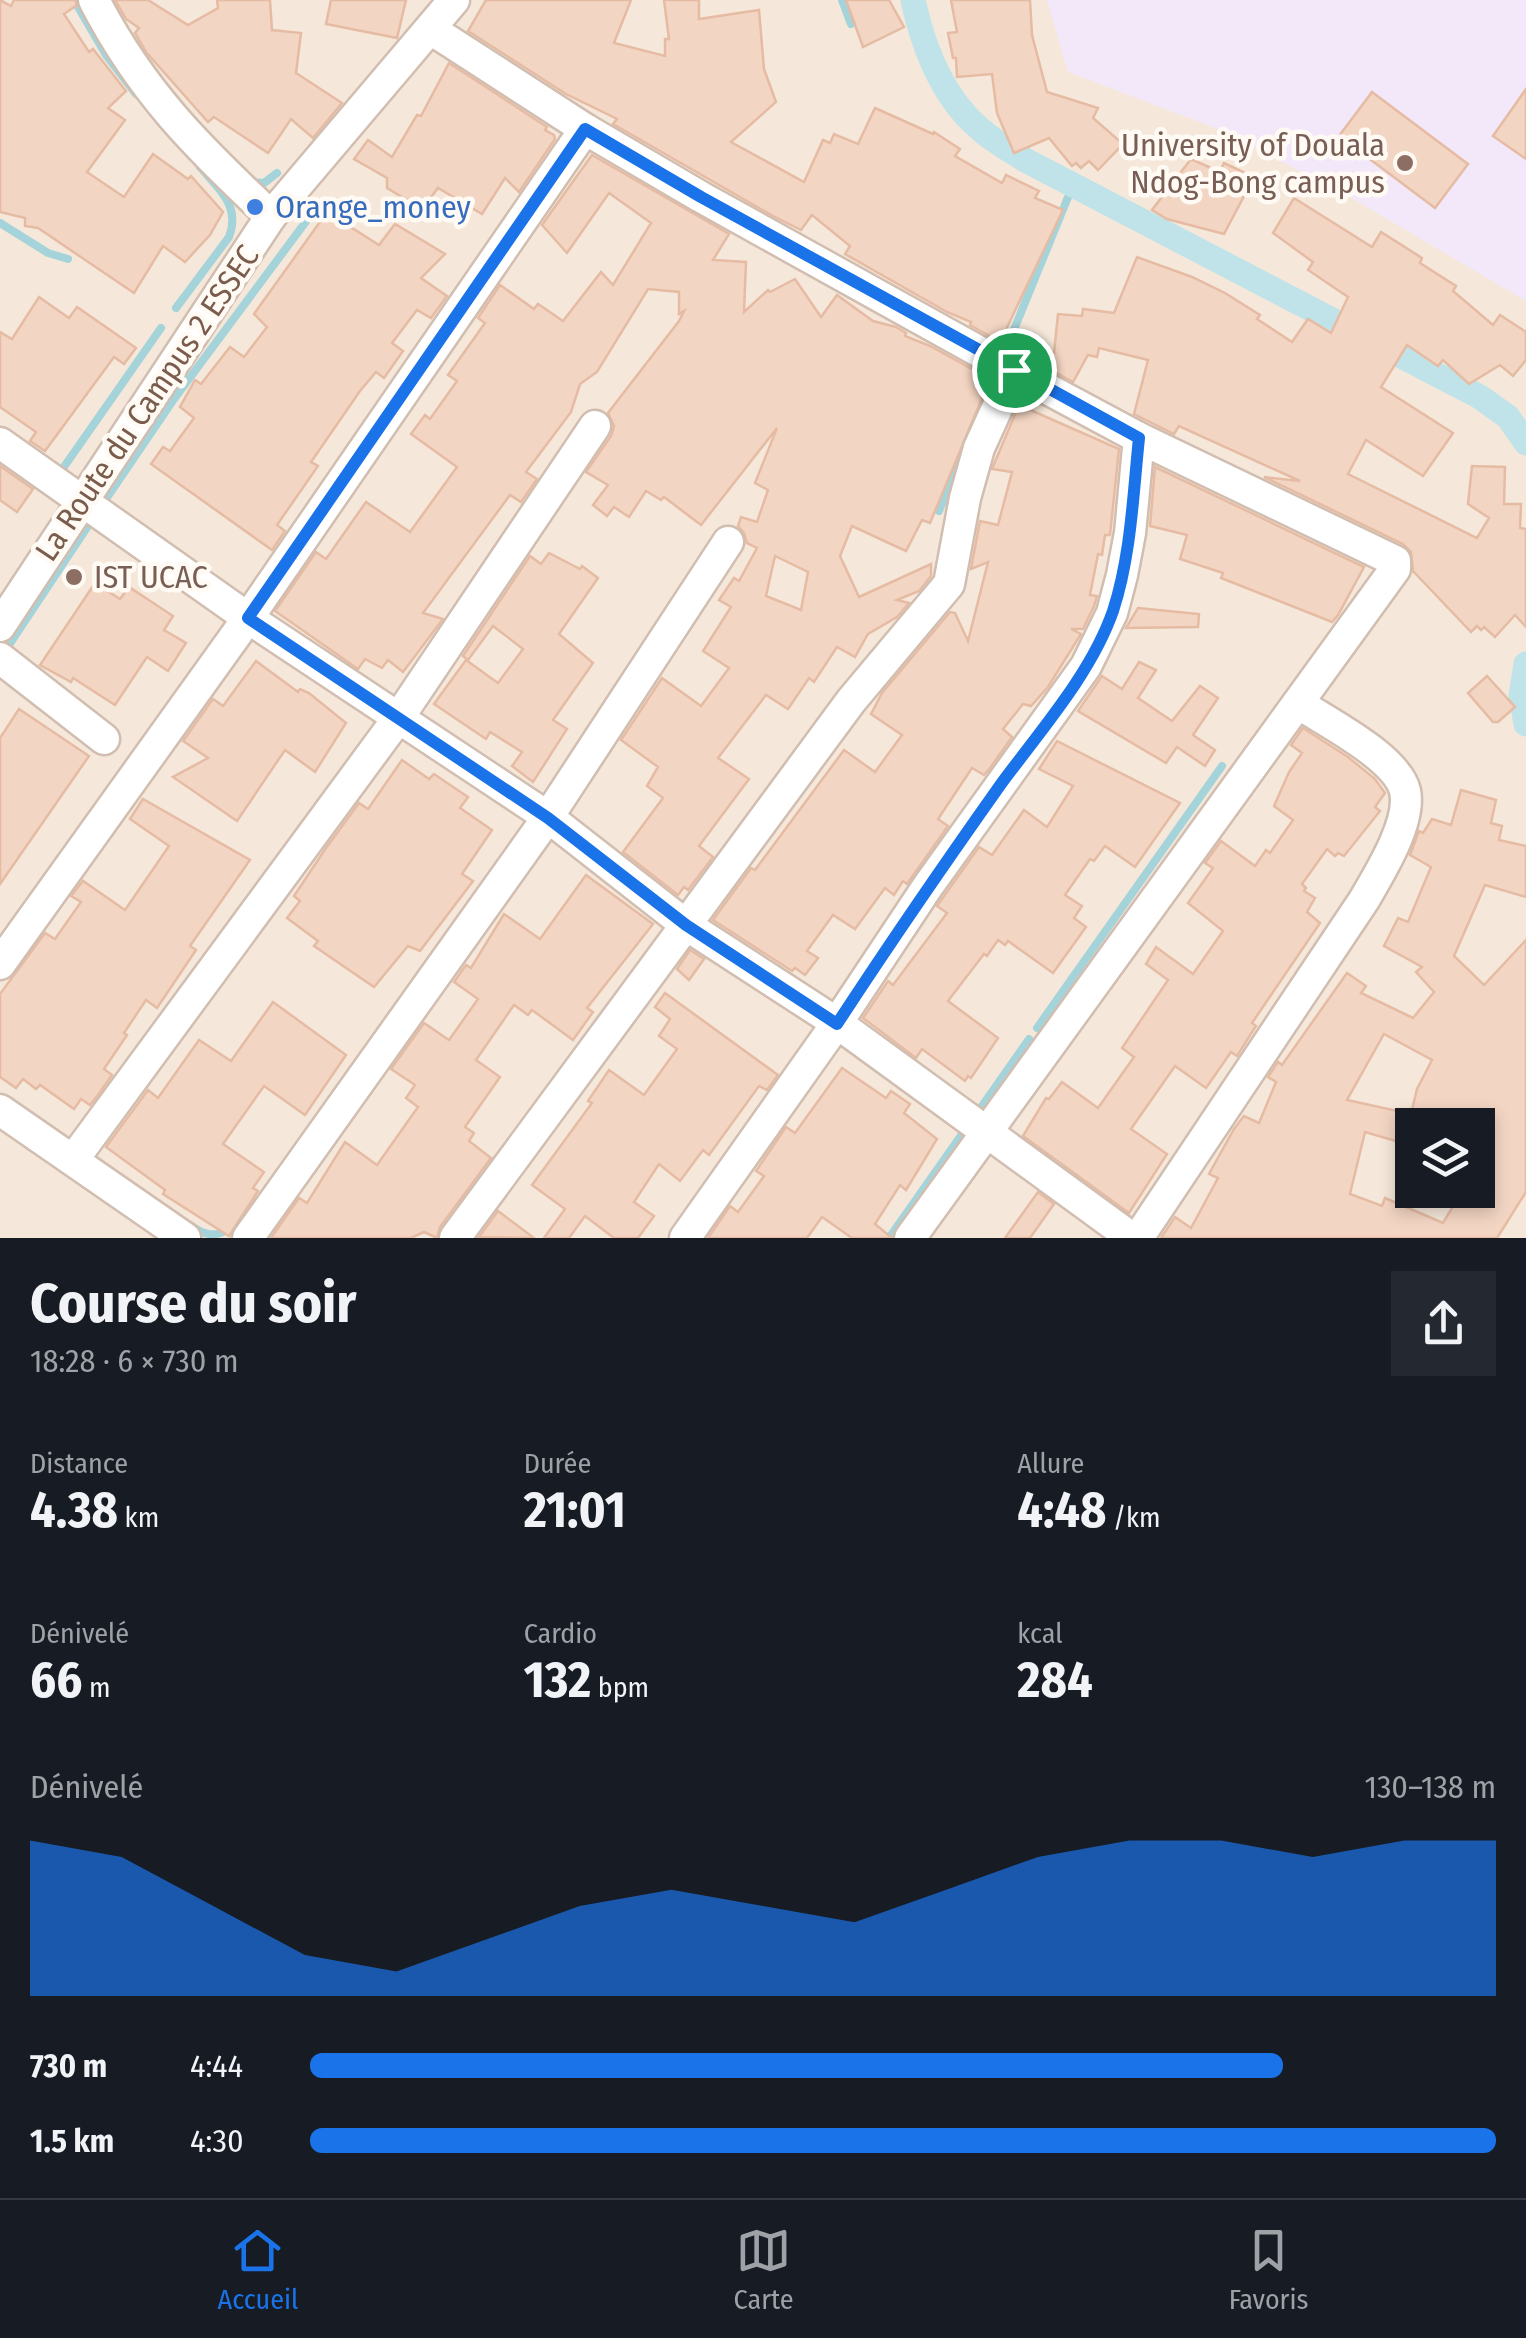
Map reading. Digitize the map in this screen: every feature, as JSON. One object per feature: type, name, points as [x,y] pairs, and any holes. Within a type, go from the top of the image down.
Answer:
[{"type":"street","points":[[94,0],[119,48],[168,114],[200,150],[271,216]]},
{"type":"street","name":"La Route du Campus 2 ESSEC","points":[[0,626],[271,216],[454,0]]},
{"type":"street","points":[[432,30],[585,129],[701,197],[1014,370],[1139,438],[1395,561],[1395,570],[910,1238]]},
{"type":"street","points":[[0,964],[248,618],[585,129]]},
{"type":"street","points":[[454,1238],[851,701],[949,584],[979,448],[1014,370]]},
{"type":"street","points":[[73,1160],[399,717],[596,426]]},
{"type":"street","points":[[686,1238],[837,1024],[928,886],[1086,666],[1112,613],[1122,574],[1139,438]]},
{"type":"street","points":[[0,443],[248,618],[548,818],[686,925],[837,1024],[1135,1238],[1364,900],[1389,856],[1406,806],[1400,778],[1386,761],[1298,703]]},
{"type":"street","points":[[248,1238],[548,818],[728,542]]},
{"type":"street","points":[[0,658],[104,739]]},
{"type":"street","points":[[0,1110],[185,1238]]},
{"type":"shaded area","points":[[0,0],[1526,0],[1526,1238],[0,1238]]},
{"type":"shaded area","name":"University of Douala Ndog-Bong campus","points":[[1047,0],[1526,0],[1526,301],[1350,197],[1218,129],[1068,72]]},
{"type":"building","points":[[0,0],[11,6],[14,0],[75,0],[77,5],[64,14],[89,52],[93,49],[126,91],[108,108],[125,120],[87,172],[124,197],[153,154],[188,179],[191,176],[223,212],[210,235],[185,262],[163,246],[134,293],[38,228],[25,226],[25,218],[0,212]]},
{"type":"building","points":[[115,0],[148,0],[188,25],[218,8],[217,0],[270,0],[272,30],[301,33],[296,73],[342,103],[313,138],[291,119],[268,153],[214,117],[208,122],[146,52],[135,33],[139,28],[126,19]]},
{"type":"building","points":[[331,0],[406,0],[397,38],[326,24]]},
{"type":"building","points":[[486,0],[631,0],[614,43],[665,56],[665,39],[669,39],[664,0],[699,0],[699,19],[759,10],[764,69],[776,102],[731,142],[804,182],[823,140],[830,143],[834,134],[858,144],[875,108],[934,132],[960,149],[955,156],[1002,183],[1006,175],[1039,191],[1035,198],[1063,210],[1000,342],[970,325],[971,322],[845,254],[850,246],[812,215],[801,230],[773,216],[613,124],[617,119],[566,94],[468,31]]},
{"type":"building","points":[[846,0],[889,0],[904,27],[863,47]]},
{"type":"building","points":[[951,0],[1030,0],[1032,35],[1047,92],[1098,108],[1093,118],[1123,144],[1098,170],[1089,161],[1081,168],[1076,163],[1072,166],[1049,138],[1014,153],[997,113],[992,74],[957,77],[948,33],[957,32]]},
{"type":"building","points":[[449,63],[547,127],[545,130],[555,139],[519,192],[505,178],[482,214],[438,188],[422,209],[387,188],[387,178],[354,159],[368,140],[392,157],[417,115],[421,116]]},
{"type":"building","points":[[1526,89],[1526,159],[1493,136]]},
{"type":"building","points":[[1372,92],[1468,164],[1435,208],[1339,136]]},
{"type":"building","points":[[592,155],[729,234],[713,260],[746,262],[744,312],[768,290],[795,279],[821,317],[837,295],[873,321],[896,327],[905,336],[990,379],[930,523],[922,520],[906,551],[852,526],[840,556],[859,597],[931,564],[931,576],[919,591],[897,600],[909,603],[897,617],[868,634],[855,657],[837,647],[814,682],[809,678],[788,709],[766,695],[718,758],[749,779],[699,846],[713,857],[688,890],[684,887],[678,895],[623,852],[663,798],[647,786],[658,767],[621,740],[662,678],[701,706],[729,668],[703,651],[731,607],[719,600],[734,578],[739,581],[757,548],[747,543],[738,526],[741,517],[757,522],[768,490],[755,483],[777,428],[701,525],[664,497],[661,500],[646,491],[629,517],[614,507],[607,516],[593,505],[608,485],[586,472],[611,436],[614,426],[608,413],[679,321],[684,311],[679,314],[679,292],[648,289],[597,372],[580,384],[571,412],[526,472],[537,479],[521,502],[510,495],[423,613],[443,619],[403,672],[388,660],[382,668],[365,659],[358,669],[275,611],[316,552],[326,559],[366,502],[410,532],[457,467],[411,434],[425,415],[430,419],[457,381],[448,375],[485,323],[478,318],[500,285],[534,309],[538,304],[563,321],[601,272],[613,285],[651,223],[609,193],[567,253],[542,225]],"holes":[[[775,556],[808,572],[801,610],[766,596]]]},
{"type":"building","points":[[1191,159],[1220,172],[1224,163],[1254,177],[1224,234],[1167,219],[1152,210]]},
{"type":"building","points":[[1294,198],[1372,247],[1381,232],[1456,286],[1453,291],[1493,325],[1500,315],[1526,332],[1526,360],[1513,376],[1500,365],[1469,384],[1443,360],[1438,366],[1407,345],[1381,387],[1453,433],[1423,476],[1366,440],[1348,474],[1477,538],[1489,518],[1468,504],[1472,466],[1505,467],[1504,504],[1521,504],[1520,528],[1526,529],[1526,627],[1515,615],[1495,637],[1484,627],[1481,630],[1477,626],[1471,632],[1413,571],[1411,552],[1403,544],[1264,477],[1300,481],[1179,426],[1174,434],[1134,414],[1148,360],[1099,348],[1097,357],[1088,355],[1073,382],[1042,365],[1048,352],[1054,353],[1058,314],[1082,316],[1083,309],[1114,313],[1137,257],[1225,293],[1292,342],[1308,319],[1331,333],[1348,297],[1308,270],[1313,262],[1273,233]]},
{"type":"building","points":[[327,212],[379,245],[395,224],[445,254],[421,278],[447,296],[431,318],[417,310],[392,343],[403,351],[384,378],[376,372],[360,391],[311,462],[318,466],[277,525],[285,531],[272,550],[151,464],[163,447],[170,451],[194,418],[180,407],[195,380],[201,384],[230,347],[244,357],[267,327],[254,314]]},
{"type":"building","points":[[39,297],[69,318],[77,307],[136,348],[124,364],[114,357],[45,451],[30,441],[36,432],[0,407],[0,332],[12,339]]},
{"type":"building","points":[[1019,405],[1119,449],[1110,535],[1105,535],[1102,555],[1098,554],[1090,595],[1097,596],[1094,606],[1083,629],[1071,629],[1081,634],[1048,687],[1031,706],[1023,704],[1003,729],[1012,737],[990,768],[984,775],[972,768],[938,819],[948,826],[907,884],[903,881],[894,895],[885,888],[855,929],[833,915],[807,951],[818,958],[805,975],[795,968],[792,971],[713,920],[844,750],[875,772],[902,735],[871,714],[882,693],[950,612],[955,613],[968,641],[988,562],[971,569],[980,521],[998,525],[1012,472],[992,469]]},
{"type":"building","points":[[0,466],[33,489],[17,512],[0,500]]},
{"type":"building","points":[[1155,467],[1364,567],[1338,615],[1332,622],[1221,578],[1223,573],[1180,559],[1187,535],[1150,526]]},
{"type":"building","points":[[549,553],[580,569],[582,566],[598,578],[559,634],[593,663],[553,720],[567,729],[533,782],[512,766],[522,752],[490,732],[486,739],[434,704],[466,660],[498,683],[523,649],[493,626],[468,660],[463,656],[530,556],[541,564]]},
{"type":"building","points":[[95,583],[120,599],[129,587],[173,616],[164,630],[186,643],[168,671],[147,657],[115,705],[73,678],[71,682],[40,665]]},
{"type":"building","points":[[1138,608],[1199,614],[1198,627],[1126,628]]},
{"type":"building","points":[[256,661],[298,692],[300,689],[309,693],[346,723],[315,772],[285,750],[237,821],[173,777],[208,758],[183,741],[213,699],[223,706]]},
{"type":"building","points":[[1139,662],[1156,670],[1138,698],[1172,721],[1200,686],[1218,698],[1193,735],[1215,750],[1205,766],[1177,747],[1166,763],[1078,711],[1102,676],[1122,689]]},
{"type":"building","points":[[1487,676],[1515,707],[1498,722],[1493,722],[1468,693]]},
{"type":"building","points":[[19,709],[89,756],[0,884],[0,738]]},
{"type":"building","points":[[1303,728],[1375,779],[1385,793],[1375,807],[1380,811],[1344,856],[1335,856],[1327,849],[1302,884],[1304,891],[1315,898],[1307,912],[1320,923],[1252,1023],[1256,1026],[1237,1056],[1231,1052],[1206,1088],[1175,1066],[1131,1129],[1167,1154],[1129,1213],[1023,1136],[1046,1098],[1062,1082],[1098,1108],[1134,1057],[1122,1048],[1168,980],[1146,964],[1156,947],[1193,974],[1223,931],[1188,903],[1213,868],[1205,863],[1221,841],[1255,866],[1266,850],[1270,853],[1293,820],[1274,806],[1302,753],[1291,745]]},
{"type":"building","points":[[1057,741],[1180,803],[1135,867],[1105,846],[1094,861],[1090,859],[1065,895],[1082,906],[1074,918],[1086,927],[1053,973],[1008,941],[1005,945],[998,940],[987,956],[984,954],[948,1001],[998,1038],[965,1081],[922,1049],[916,1058],[863,1018],[888,981],[893,985],[947,913],[937,906],[979,847],[992,855],[1024,810],[1047,827],[1073,786],[1039,769]]},
{"type":"building","points":[[402,760],[429,779],[434,774],[468,797],[460,808],[492,830],[462,874],[473,881],[420,951],[408,946],[374,987],[314,946],[318,941],[287,918],[300,901],[294,896],[326,848],[359,803],[368,809]]},
{"type":"building","points":[[1461,790],[1496,800],[1491,823],[1502,826],[1499,840],[1526,846],[1526,897],[1485,885],[1454,956],[1484,985],[1526,940],[1526,1192],[1497,1238],[1161,1238],[1175,1217],[1191,1228],[1218,1178],[1209,1174],[1234,1129],[1244,1116],[1259,1123],[1276,1082],[1268,1077],[1278,1062],[1282,1065],[1347,973],[1366,986],[1361,993],[1413,1018],[1434,992],[1416,972],[1422,967],[1384,946],[1398,918],[1408,922],[1431,867],[1410,855],[1419,831],[1423,833],[1432,819],[1451,825]]},
{"type":"building","points":[[143,799],[250,860],[190,946],[196,950],[157,1008],[146,1000],[124,1033],[127,1035],[104,1069],[112,1075],[98,1095],[90,1105],[81,1099],[74,1109],[40,1085],[36,1089],[23,1079],[16,1088],[0,1077],[0,994],[45,933],[55,939],[81,902],[71,896],[83,881],[125,910],[169,846],[130,819]]},
{"type":"building","points":[[586,875],[653,924],[587,1008],[593,1012],[573,1040],[532,1010],[528,1015],[514,1005],[476,1060],[500,1077],[465,1127],[474,1133],[469,1141],[491,1158],[440,1227],[437,1238],[424,1232],[411,1238],[271,1238],[299,1198],[307,1203],[345,1142],[377,1165],[418,1107],[406,1098],[415,1085],[391,1069],[424,1023],[449,1040],[478,999],[454,982],[466,965],[471,968],[504,914],[540,939]]},
{"type":"building","points":[[690,950],[704,959],[689,980],[677,969]]},
{"type":"building","points":[[665,993],[778,1075],[767,1090],[759,1086],[709,1155],[703,1150],[680,1181],[659,1164],[634,1202],[654,1216],[638,1238],[614,1238],[585,1216],[569,1238],[544,1238],[565,1209],[532,1185],[592,1103],[588,1101],[609,1070],[644,1095],[677,1049],[659,1036],[670,1019],[655,1007]]},
{"type":"building","points":[[273,1002],[346,1055],[305,1115],[264,1086],[223,1144],[264,1172],[253,1188],[258,1191],[229,1236],[163,1194],[165,1190],[106,1147],[148,1090],[158,1098],[199,1040],[231,1061]]},
{"type":"building","points":[[842,1068],[886,1098],[891,1091],[910,1104],[904,1113],[937,1139],[906,1190],[900,1185],[875,1224],[892,1238],[852,1238],[822,1217],[807,1238],[708,1238],[730,1206],[738,1212],[764,1176],[756,1171],[786,1127],[795,1133]]},
{"type":"building","points":[[1038,1192],[1054,1204],[1030,1238],[1005,1238]]},
{"type":"building","points":[[498,1211],[534,1238],[479,1237]]},
{"type":"waterway","points":[[74,0],[106,55],[136,94]]},
{"type":"waterway","points":[[842,0],[851,24]]},
{"type":"waterway","points":[[913,0],[922,35],[945,86],[990,138],[1025,160],[1480,397],[1508,417],[1526,443]]},
{"type":"waterway","points":[[176,308],[229,237],[232,226],[226,199],[200,167]]},
{"type":"waterway","points":[[251,182],[264,183],[277,173]]},
{"type":"waterway","points":[[1004,354],[1073,185]]},
{"type":"waterway","points":[[102,505],[174,399],[316,208]]},
{"type":"waterway","points":[[0,223],[48,253],[68,259]]},
{"type":"waterway","points":[[59,474],[161,328]]},
{"type":"waterway","points":[[984,401],[996,372]]},
{"type":"waterway","points":[[939,511],[964,450]]},
{"type":"waterway","points":[[5,651],[94,517]]},
{"type":"waterway","points":[[1526,664],[1521,696],[1526,724]]},
{"type":"waterway","points":[[1037,1028],[1222,766]]},
{"type":"waterway","points":[[975,1116],[1029,1039]]},
{"type":"waterway","points":[[889,1238],[967,1127]]},
{"type":"waterway","points":[[190,1225],[210,1234],[229,1229]]},
{"type":"place","name":"University of Douala Ndog-Bong campus","points":[[1405,163]]},
{"type":"place","name":"Orange_money","points":[[255,207]]},
{"type":"place","name":"IST UCAC","points":[[74,577]]},
{"type":"route","points":[[585,129],[1014,370],[1139,438],[1130,533],[1112,613],[1086,666],[928,886],[837,1024],[686,925],[548,818],[248,618],[585,129]]}]
